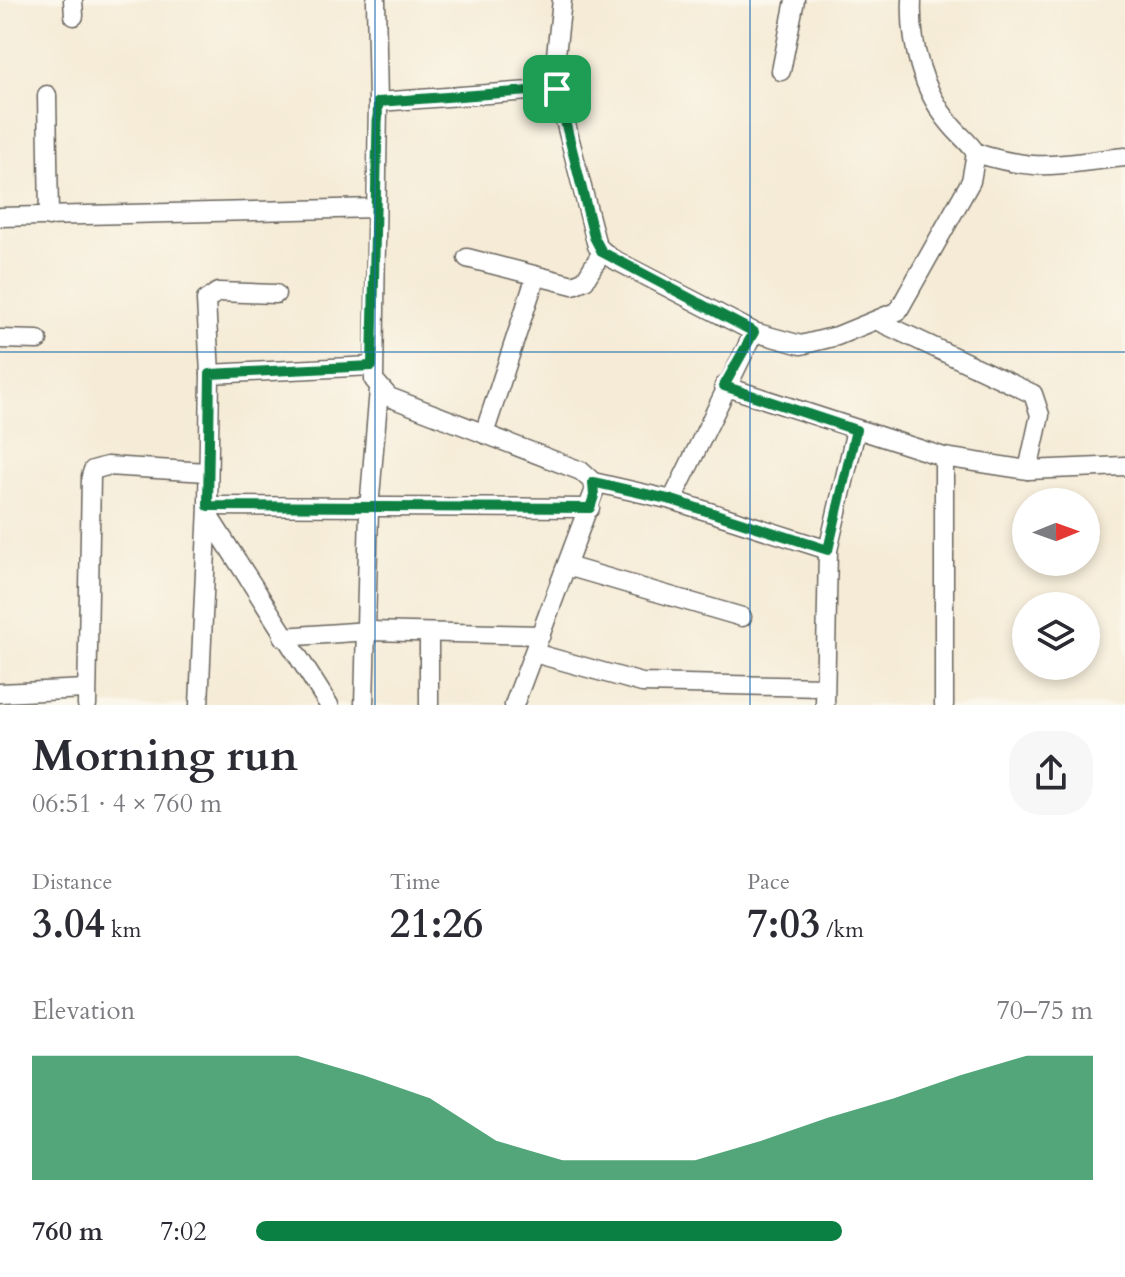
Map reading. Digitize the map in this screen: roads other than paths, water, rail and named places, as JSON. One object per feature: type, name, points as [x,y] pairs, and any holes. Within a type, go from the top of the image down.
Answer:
[{"type":"street","points":[[364,705],[369,509],[379,389],[372,366],[378,102],[376,0]]},
{"type":"street","points":[[562,0],[555,64],[557,89],[594,237],[602,252],[754,332],[801,345],[878,321],[898,311],[907,300],[971,181],[976,153]]},
{"type":"street","points":[[781,71],[795,0]]},
{"type":"street","points":[[912,0],[911,31],[915,54],[941,110],[976,153],[1008,163],[1049,168],[1125,157]]},
{"type":"street","points":[[378,102],[557,89]]},
{"type":"street","points":[[47,95],[49,217]]},
{"type":"street","points":[[0,217],[376,208]]},
{"type":"street","points":[[467,258],[580,284],[602,252]]},
{"type":"street","points":[[484,434],[536,276]]},
{"type":"street","points":[[199,705],[208,511],[210,374],[206,311],[211,294],[276,294]]},
{"type":"street","points":[[878,321],[1033,394],[1040,415],[1028,470]]},
{"type":"street","points":[[672,500],[724,386],[754,332]]},
{"type":"street","points":[[0,339],[38,340]]},
{"type":"street","points":[[210,374],[372,366]]},
{"type":"street","points":[[724,386],[944,457],[1028,470],[1125,466]]},
{"type":"street","points":[[379,389],[389,397],[581,471],[593,482],[672,500],[828,550]]},
{"type":"street","points":[[534,653],[642,683],[824,696],[828,550],[856,430]]},
{"type":"street","points":[[944,457],[944,705]]},
{"type":"street","points":[[0,693],[86,697],[90,484],[93,470],[107,466],[207,472]]},
{"type":"street","points":[[514,705],[590,508],[594,496],[593,482]]},
{"type":"street","points":[[208,511],[590,508]]},
{"type":"street","points":[[208,511],[283,637],[329,705]]},
{"type":"street","points":[[567,566],[742,617]]},
{"type":"street","points":[[283,637],[368,631],[541,635]]},
{"type":"street","points":[[429,634],[429,705]]}]
